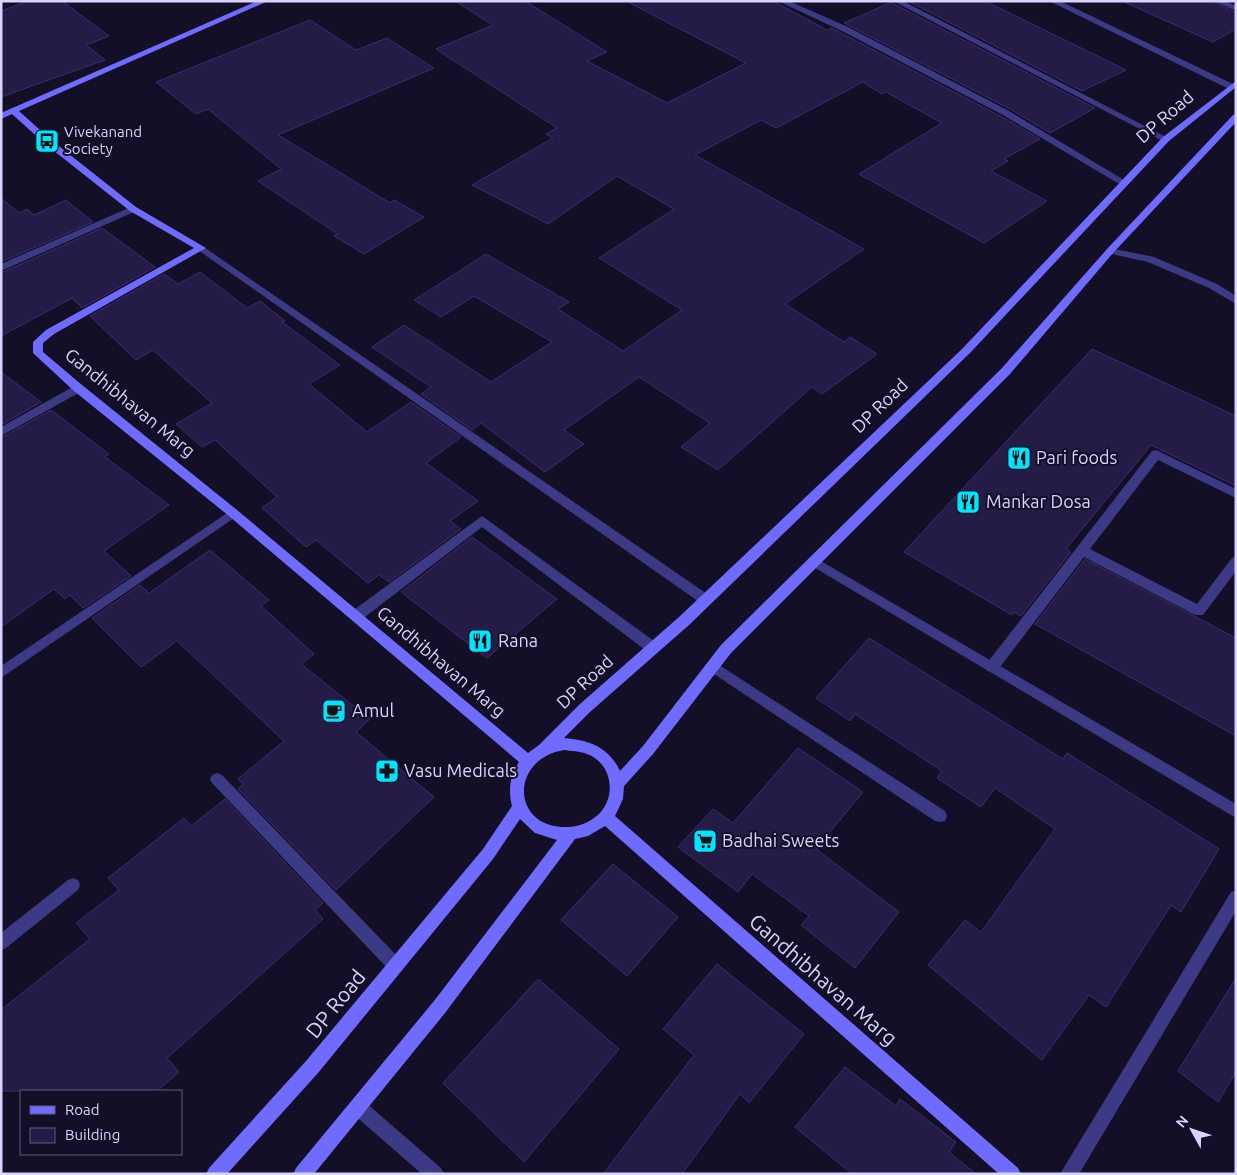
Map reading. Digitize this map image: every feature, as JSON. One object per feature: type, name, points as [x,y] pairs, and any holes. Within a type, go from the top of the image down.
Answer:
[{"type":"main road","points":[[1,116],[264,1]]},
{"type":"main road","name":"DP Road","points":[[544,749],[585,708],[706,600],[966,351],[1072,241],[1166,139],[1234,85]]},
{"type":"main road","points":[[14,111],[47,141],[133,209],[201,248]]},
{"type":"main road","points":[[618,783],[648,750],[726,650],[1006,371],[1110,251],[1236,117]]},
{"type":"main road","name":"Gandhibhavan Marg","points":[[201,248],[50,332],[38,342],[38,353],[78,388],[233,513],[528,761]]},
{"type":"main road","points":[[564,744],[581,745],[600,754],[611,764],[618,783],[616,801],[606,818],[588,830],[570,835],[549,833],[532,824],[519,808],[516,793],[518,776],[528,761],[544,749],[564,744]]},
{"type":"main road","name":"DP Road","points":[[215,1174],[312,1067],[488,854],[519,808]]},
{"type":"main road","name":"Gandhibhavan Marg","points":[[606,818],[1012,1174]]},
{"type":"main road","points":[[302,1174],[359,1108],[570,835]]},
{"type":"street","points":[[782,1],[845,29],[1006,113],[1124,183]]},
{"type":"street","points":[[897,1],[1166,139]]},
{"type":"street","points":[[1053,1],[1234,85]]},
{"type":"street","points":[[1218,1],[1236,9]]},
{"type":"street","points":[[1,268],[133,209]]},
{"type":"street","points":[[201,248],[706,600]]},
{"type":"street","points":[[1110,251],[1151,259],[1213,286],[1236,301]]},
{"type":"street","points":[[1,432],[78,388]]},
{"type":"street","points":[[992,668],[1156,454],[1236,494]]},
{"type":"street","points":[[1,673],[233,513]]},
{"type":"street","points":[[356,616],[482,521],[653,648]]},
{"type":"street","points":[[1082,550],[1199,611],[1236,561]]},
{"type":"street","points":[[814,562],[1236,812]]},
{"type":"street","points":[[713,666],[940,816]]},
{"type":"street","points":[[217,779],[395,965]]},
{"type":"street","points":[[1,943],[73,885]]},
{"type":"street","points":[[1069,1174],[1236,897]]},
{"type":"street","points":[[359,1108],[435,1174]]},
{"type":"building","points":[[28,1],[62,1],[109,36],[86,45],[105,60],[1,97],[1,11]]},
{"type":"building","points":[[455,1],[525,1],[607,52],[587,61],[667,103],[746,63],[626,1],[773,1],[827,30],[832,28],[1002,117],[1040,139],[1004,159],[1008,161],[991,171],[1047,201],[984,243],[859,174],[942,123],[886,92],[882,94],[863,82],[776,128],[761,120],[695,155],[864,249],[785,304],[844,342],[850,337],[877,354],[822,394],[812,387],[718,470],[681,447],[710,423],[639,377],[564,430],[584,444],[545,472],[481,423],[472,430],[421,394],[431,387],[372,347],[404,325],[491,382],[552,342],[474,296],[441,317],[414,300],[486,254],[569,302],[558,309],[623,351],[682,310],[599,258],[674,209],[617,176],[548,224],[472,185],[553,138],[546,134],[557,128],[436,49],[493,25]]},
{"type":"building","points":[[908,1],[985,1],[1126,70],[1082,91]]},
{"type":"building","points":[[1122,1],[1212,1],[1236,13],[1236,29],[1213,42]]},
{"type":"building","points":[[892,2],[1095,108],[1050,133],[1010,109],[844,23]]},
{"type":"building","points":[[310,20],[356,50],[387,38],[434,68],[278,135],[390,203],[394,200],[424,217],[364,254],[334,236],[338,234],[258,181],[281,169],[208,109],[196,114],[156,82]]},
{"type":"building","points":[[1,198],[19,213],[27,209],[34,215],[66,200],[93,222],[1,262]]},
{"type":"building","points":[[102,228],[155,267],[82,308],[72,298],[1,336],[1,273]]},
{"type":"building","points":[[200,272],[247,308],[260,301],[285,321],[282,322],[340,365],[309,384],[367,432],[411,402],[461,437],[426,463],[478,501],[450,521],[461,529],[389,582],[379,575],[368,583],[316,540],[306,547],[262,508],[277,497],[215,440],[202,447],[176,424],[212,403],[153,350],[136,360],[90,316],[164,274],[178,284]]},
{"type":"building","points":[[1092,349],[1236,416],[1236,486],[1151,445],[1066,549],[1071,552],[1021,616],[1014,612],[1012,615],[904,552]]},
{"type":"building","points":[[1,372],[41,402],[1,425]]},
{"type":"building","points":[[51,410],[109,454],[105,457],[169,505],[104,551],[131,576],[83,608],[70,595],[65,599],[54,589],[1,627],[1,438]]},
{"type":"building","points":[[472,537],[557,599],[487,658],[401,592]]},
{"type":"building","points":[[210,550],[269,600],[261,606],[314,654],[301,664],[370,719],[356,732],[434,797],[336,890],[238,789],[243,784],[238,779],[284,741],[177,641],[141,667],[92,618],[140,585],[149,593]]},
{"type":"building","points":[[1085,559],[1236,638],[1236,736],[1035,624]]},
{"type":"building","points":[[869,638],[1063,759],[1067,753],[1219,849],[1181,912],[1171,905],[1106,1007],[1089,995],[1042,1060],[928,965],[965,920],[981,932],[1055,829],[995,788],[981,807],[937,778],[942,771],[855,714],[850,721],[816,698]]},
{"type":"building","points":[[798,748],[863,792],[816,849],[899,912],[855,968],[801,925],[809,916],[752,874],[738,892],[678,847],[713,809],[733,823]]},
{"type":"building","points":[[225,799],[323,903],[315,910],[323,919],[167,1058],[179,1072],[158,1090],[1,1091],[1,1010],[90,939],[76,923],[119,890],[108,878],[184,818],[191,826]]},
{"type":"building","points":[[613,864],[678,917],[627,976],[561,920]]},
{"type":"building","points":[[717,964],[804,1034],[749,1103],[740,1094],[682,1174],[603,1174],[694,1055],[663,1029]]},
{"type":"building","points":[[1236,978],[1236,1072],[1218,1102],[1178,1071]]},
{"type":"building","points":[[538,979],[619,1049],[524,1162],[443,1083]]},
{"type":"building","points":[[845,1067],[896,1106],[900,1099],[956,1142],[949,1152],[976,1174],[852,1174],[795,1127]]},
{"type":"place","name":"Vivekanand Society","points":[[47,141]]},
{"type":"place","name":"Pari foods","points":[[1019,458]]},
{"type":"place","name":"Mankar Dosa","points":[[968,502]]},
{"type":"place","name":"Rana","points":[[480,641]]},
{"type":"place","name":"Amul","points":[[334,711]]},
{"type":"place","name":"Vasu Medicals","points":[[387,771]]},
{"type":"place","name":"Badhai Sweets","points":[[705,841]]}]
